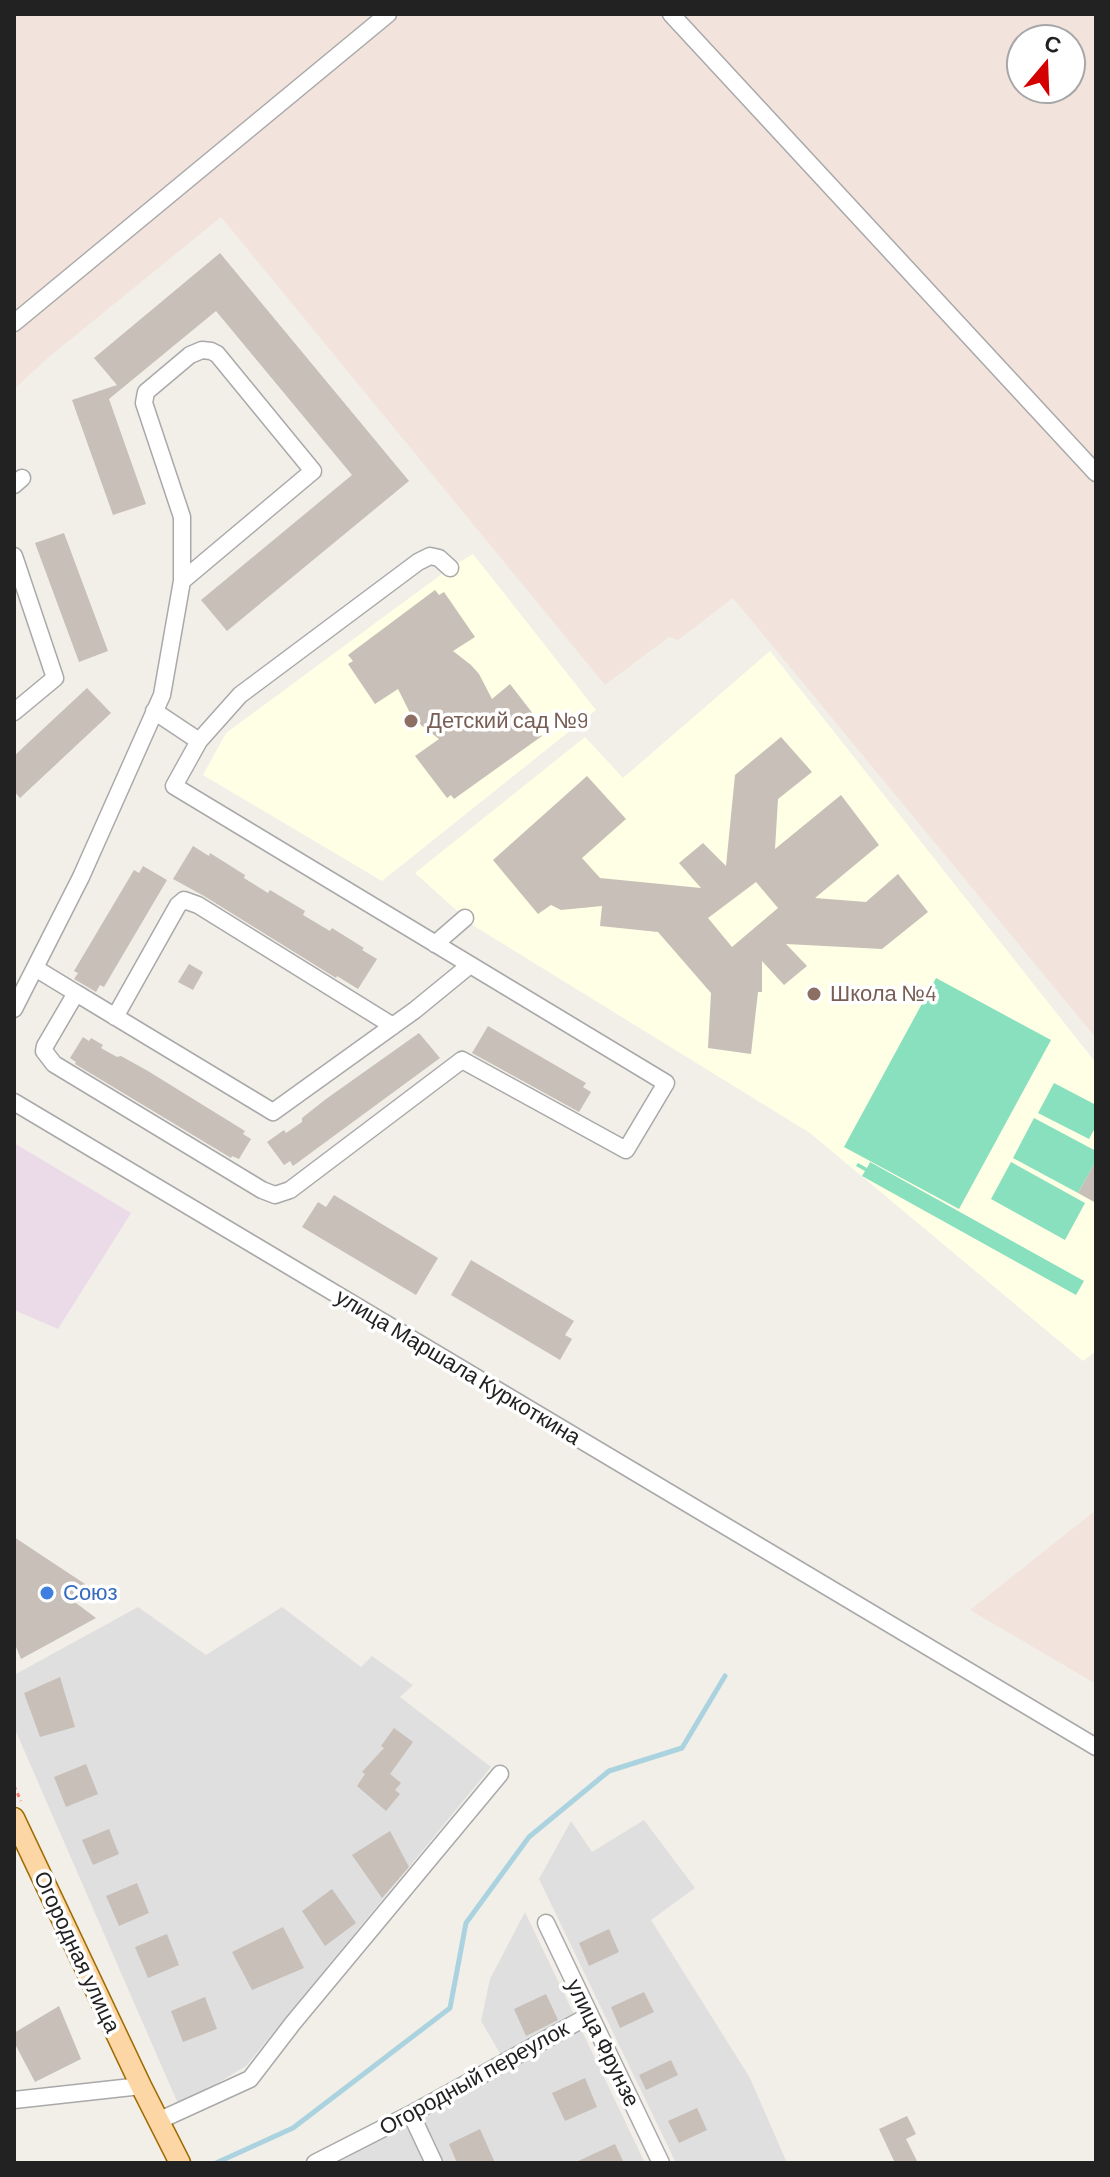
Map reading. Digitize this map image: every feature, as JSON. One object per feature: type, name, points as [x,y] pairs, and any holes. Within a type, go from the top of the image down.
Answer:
[{"type":"main road","name":"Огородная улица","points":[[14,1818],[180,2163]]},
{"type":"street","points":[[14,323],[388,14]]},
{"type":"street","points":[[671,14],[1096,473]]},
{"type":"street","points":[[14,1009],[81,877],[162,695],[182,581],[182,517],[144,403],[146,392],[190,355],[202,350],[217,354],[313,471],[182,581]]},
{"type":"street","points":[[14,556],[55,678],[14,712]]},
{"type":"street","points":[[76,993],[45,1046],[44,1051],[54,1064],[275,1195],[290,1190],[462,1060],[626,1150],[666,1083],[174,786],[199,741],[240,695],[418,562],[430,556],[439,558],[450,568]]},
{"type":"street","points":[[154,711],[199,741]]},
{"type":"street","points":[[115,1017],[178,905],[184,900],[198,905],[393,1026]]},
{"type":"street","points":[[435,944],[465,918]]},
{"type":"street","points":[[35,968],[273,1112],[393,1026],[470,965]]},
{"type":"street","name":"улица Маршала Куркоткина","points":[[14,1102],[1096,1747]]},
{"type":"street","points":[[158,2121],[250,2079],[500,1774]]},
{"type":"street","name":"улица Фрунзе","points":[[546,1923],[661,2163]]},
{"type":"street","name":"Огородный переулок","points":[[315,2163],[590,2015]]},
{"type":"street","points":[[14,2100],[141,2086]]},
{"type":"street","points":[[411,2114],[434,2163]]},
{"type":"shaded area","points":[[14,14],[1096,14],[1096,1038],[733,598],[678,640],[669,637],[605,685],[221,217],[14,389]]},
{"type":"shaded area","name":"Детский сад №9","points":[[473,554],[596,710],[382,881],[203,775],[226,733]]},
{"type":"shaded area","name":"Школа №4","points":[[770,651],[1096,1063],[1096,1351],[1083,1361],[810,1133],[474,926],[415,873],[585,737],[623,778]]},
{"type":"shaded area","points":[[14,1143],[131,1213],[58,1329],[14,1310]]},
{"type":"shaded area","points":[[1096,1510],[1096,1684],[970,1610]]},
{"type":"shaded area","points":[[138,1607],[206,1655],[282,1607],[361,1667],[372,1656],[413,1685],[400,1697],[491,1767],[246,2066],[179,2106],[14,1727],[14,1675]]},
{"type":"shaded area","points":[[644,1820],[695,1888],[651,1920],[750,2078],[787,2163],[676,2163],[539,1879],[571,1821],[592,1852]]},
{"type":"shaded area","points":[[525,1912],[645,2163],[309,2163],[501,2055],[481,2021],[490,1979]]},
{"type":"green space","points":[[936,978],[1051,1040],[959,1209],[844,1147]]},
{"type":"green space","points":[[1054,1083],[1096,1105],[1096,1126],[1089,1139],[1038,1113]]},
{"type":"green space","points":[[1034,1118],[1096,1151],[1096,1161],[1078,1193],[1013,1158]]},
{"type":"green space","points":[[870,1162],[1084,1281],[1076,1295],[862,1176],[865,1171],[856,1166],[858,1163],[867,1168]]},
{"type":"green space","points":[[1011,1162],[1085,1203],[1065,1240],[991,1199]]},
{"type":"building","points":[[220,253],[409,481],[227,631],[201,600],[352,475],[216,311],[109,399],[146,504],[113,515],[72,400],[117,385],[94,358]]},
{"type":"building","points":[[64,533],[108,651],[79,662],[35,543]]},
{"type":"building","points":[[435,590],[439,595],[444,592],[475,637],[453,651],[479,674],[492,699],[510,684],[544,728],[538,732],[542,736],[454,799],[451,795],[447,798],[415,756],[439,739],[410,713],[398,689],[375,704],[348,664],[353,661],[348,655]]},
{"type":"building","points":[[87,688],[111,713],[20,798],[14,791],[14,756]]},
{"type":"building","points":[[781,737],[812,772],[778,799],[775,849],[841,795],[879,845],[815,898],[866,902],[898,874],[928,912],[882,949],[786,944],[807,966],[784,985],[762,961],[762,992],[758,992],[751,1054],[708,1048],[711,993],[658,932],[600,926],[602,906],[561,910],[551,905],[538,914],[493,860],[587,776],[626,819],[582,858],[600,878],[701,888],[679,863],[703,843],[726,866],[735,775]],"holes":[[[756,882],[778,908],[732,947],[708,918]]]},
{"type":"building","points":[[193,846],[209,856],[210,853],[268,893],[270,890],[305,911],[303,915],[330,931],[332,928],[377,959],[358,989],[173,879]]},
{"type":"building","points":[[143,866],[167,880],[104,987],[100,985],[96,992],[74,979],[78,973],[74,971],[134,870],[139,873]]},
{"type":"building","points":[[189,964],[203,972],[193,990],[178,982]]},
{"type":"building","points":[[488,1026],[586,1083],[583,1087],[591,1092],[579,1112],[472,1053]]},
{"type":"building","points":[[419,1033],[440,1058],[293,1166],[290,1161],[284,1165],[267,1142],[302,1122],[302,1118],[326,1099]]},
{"type":"building","points":[[83,1037],[89,1041],[91,1038],[103,1045],[101,1048],[148,1071],[245,1131],[243,1134],[251,1139],[239,1159],[231,1158],[75,1064],[70,1058]]},
{"type":"building","points":[[1096,1161],[1096,1203],[1078,1193]]},
{"type":"building","points":[[334,1195],[438,1258],[416,1295],[302,1227],[318,1202],[326,1207]]},
{"type":"building","points":[[471,1260],[574,1321],[565,1335],[572,1339],[560,1360],[451,1295]]},
{"type":"building","name":"Союз","points":[[14,1537],[85,1584],[76,1603],[96,1618],[21,1659],[14,1642]]},
{"type":"building","points":[[60,1677],[75,1727],[40,1737],[24,1693]]},
{"type":"building","points":[[394,1728],[413,1742],[390,1774],[401,1783],[395,1790],[400,1794],[386,1811],[357,1786],[365,1774],[362,1772],[384,1748],[381,1746]]},
{"type":"building","points":[[86,1764],[98,1794],[66,1807],[54,1777]]},
{"type":"building","points":[[109,1829],[119,1854],[93,1865],[82,1840]]},
{"type":"building","points":[[390,1831],[409,1867],[382,1898],[352,1855]]},
{"type":"building","points":[[137,1883],[149,1913],[119,1926],[106,1896]]},
{"type":"building","points":[[332,1889],[356,1923],[325,1946],[302,1911]]},
{"type":"building","points":[[283,1927],[304,1968],[252,1990],[232,1952]]},
{"type":"building","points":[[609,1929],[619,1952],[589,1966],[579,1943]]},
{"type":"building","points":[[167,1934],[179,1965],[148,1978],[135,1947]]},
{"type":"building","points":[[644,1992],[654,2012],[620,2028],[611,2007]]},
{"type":"building","points":[[546,1994],[558,2020],[526,2036],[514,2009]]},
{"type":"building","points":[[205,1997],[217,2029],[183,2042],[171,2011]]},
{"type":"building","points":[[59,2006],[81,2059],[35,2082],[14,2042],[14,2033]]},
{"type":"building","points":[[671,2060],[678,2075],[646,2090],[639,2075]]},
{"type":"building","points":[[585,2078],[597,2107],[565,2121],[552,2093]]},
{"type":"building","points":[[697,2108],[707,2130],[679,2143],[668,2121]]},
{"type":"building","points":[[907,2116],[916,2134],[906,2139],[918,2163],[895,2163],[879,2129]]},
{"type":"building","points":[[480,2129],[495,2163],[457,2163],[449,2144]]},
{"type":"building","points":[[615,2144],[624,2163],[574,2163]]},
{"type":"waterway","points":[[216,2163],[293,2128],[450,2008],[466,1923],[529,1837],[609,1771],[682,1748],[725,1676]]},
{"type":"place","name":"Детский сад №9","points":[[411,721]]},
{"type":"place","name":"Школа №4","points":[[814,994]]},
{"type":"place","name":"Союз","points":[[47,1593]]}]
